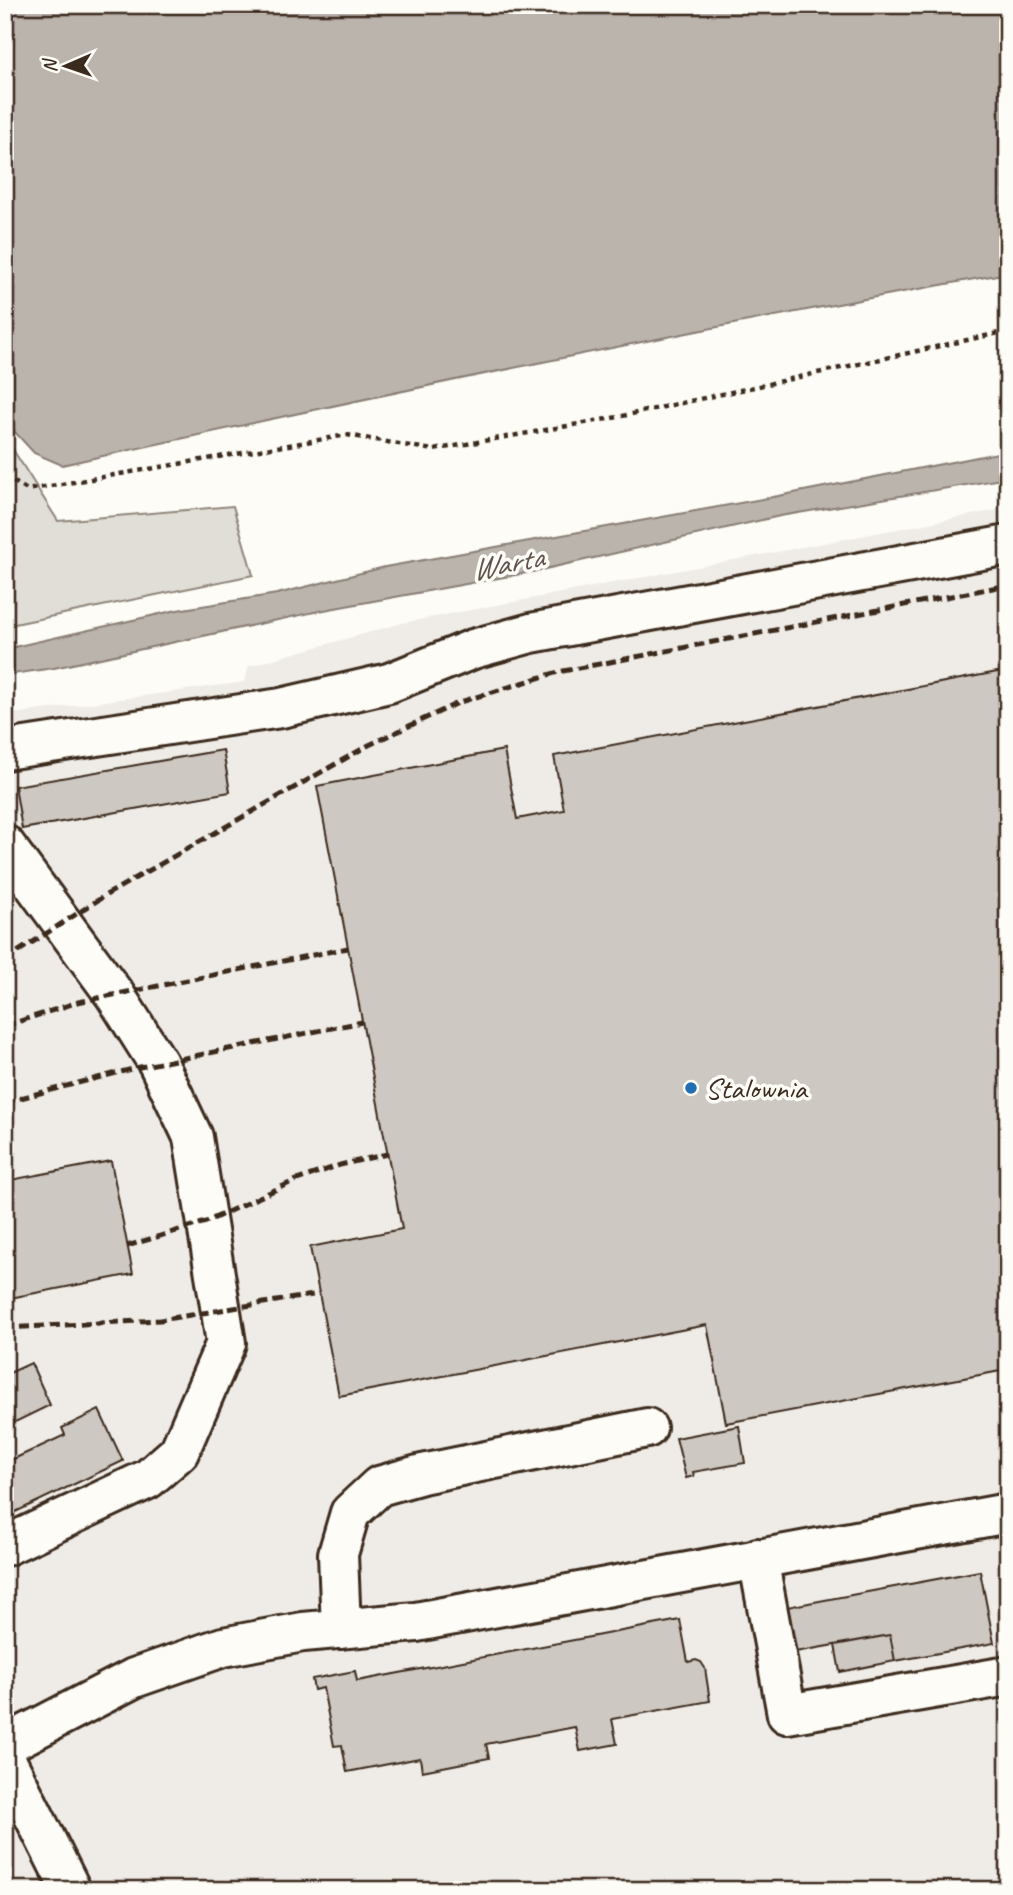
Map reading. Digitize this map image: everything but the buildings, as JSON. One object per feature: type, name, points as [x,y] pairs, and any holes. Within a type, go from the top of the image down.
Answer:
[{"type":"lane","points":[[5,750],[281,708],[389,683],[473,649],[531,633],[1008,545]]},
{"type":"lane","points":[[5,845],[115,995],[158,1063],[193,1137],[226,1343],[179,1452],[148,1479],[5,1546]]},
{"type":"lane","points":[[341,1629],[338,1554],[350,1513],[379,1486],[422,1474],[648,1428]]},
{"type":"lane","points":[[5,1745],[134,1678],[223,1647],[303,1632],[416,1622],[1008,1513]]},
{"type":"lane","points":[[758,1558],[787,1714],[1008,1676]]},
{"type":"lane","points":[[5,1758],[71,1890]]},
{"type":"path","points":[[5,476],[27,489],[347,435],[433,450],[618,417],[1008,331]]},
{"type":"shaded area","points":[[5,437],[58,521],[233,506],[253,575],[5,626]]},
{"type":"shaded area","points":[[1008,508],[1008,1890],[5,1890],[5,715],[244,682],[249,666],[402,623]]},
{"type":"water","points":[[5,5],[1008,5],[1008,273],[534,364],[62,465],[34,453],[5,421]]},
{"type":"water","name":"Warta","points":[[1008,451],[1008,478],[780,516],[532,572],[324,610],[54,668],[5,675],[5,649],[177,610],[277,594],[385,567],[773,497]]},
{"type":"railway","points":[[5,960],[106,895],[369,745],[460,702],[558,672],[1008,585]]},
{"type":"railway","points":[[5,1026],[78,1002],[348,948]]},
{"type":"railway","points":[[5,1102],[140,1067],[362,1022]]},
{"type":"railway","points":[[127,1246],[206,1222],[294,1181],[340,1165],[387,1154]]},
{"type":"railway","points":[[5,1328],[160,1320],[319,1294]]},
{"type":"place","name":"Stalownia","points":[[691,1088]]}]
